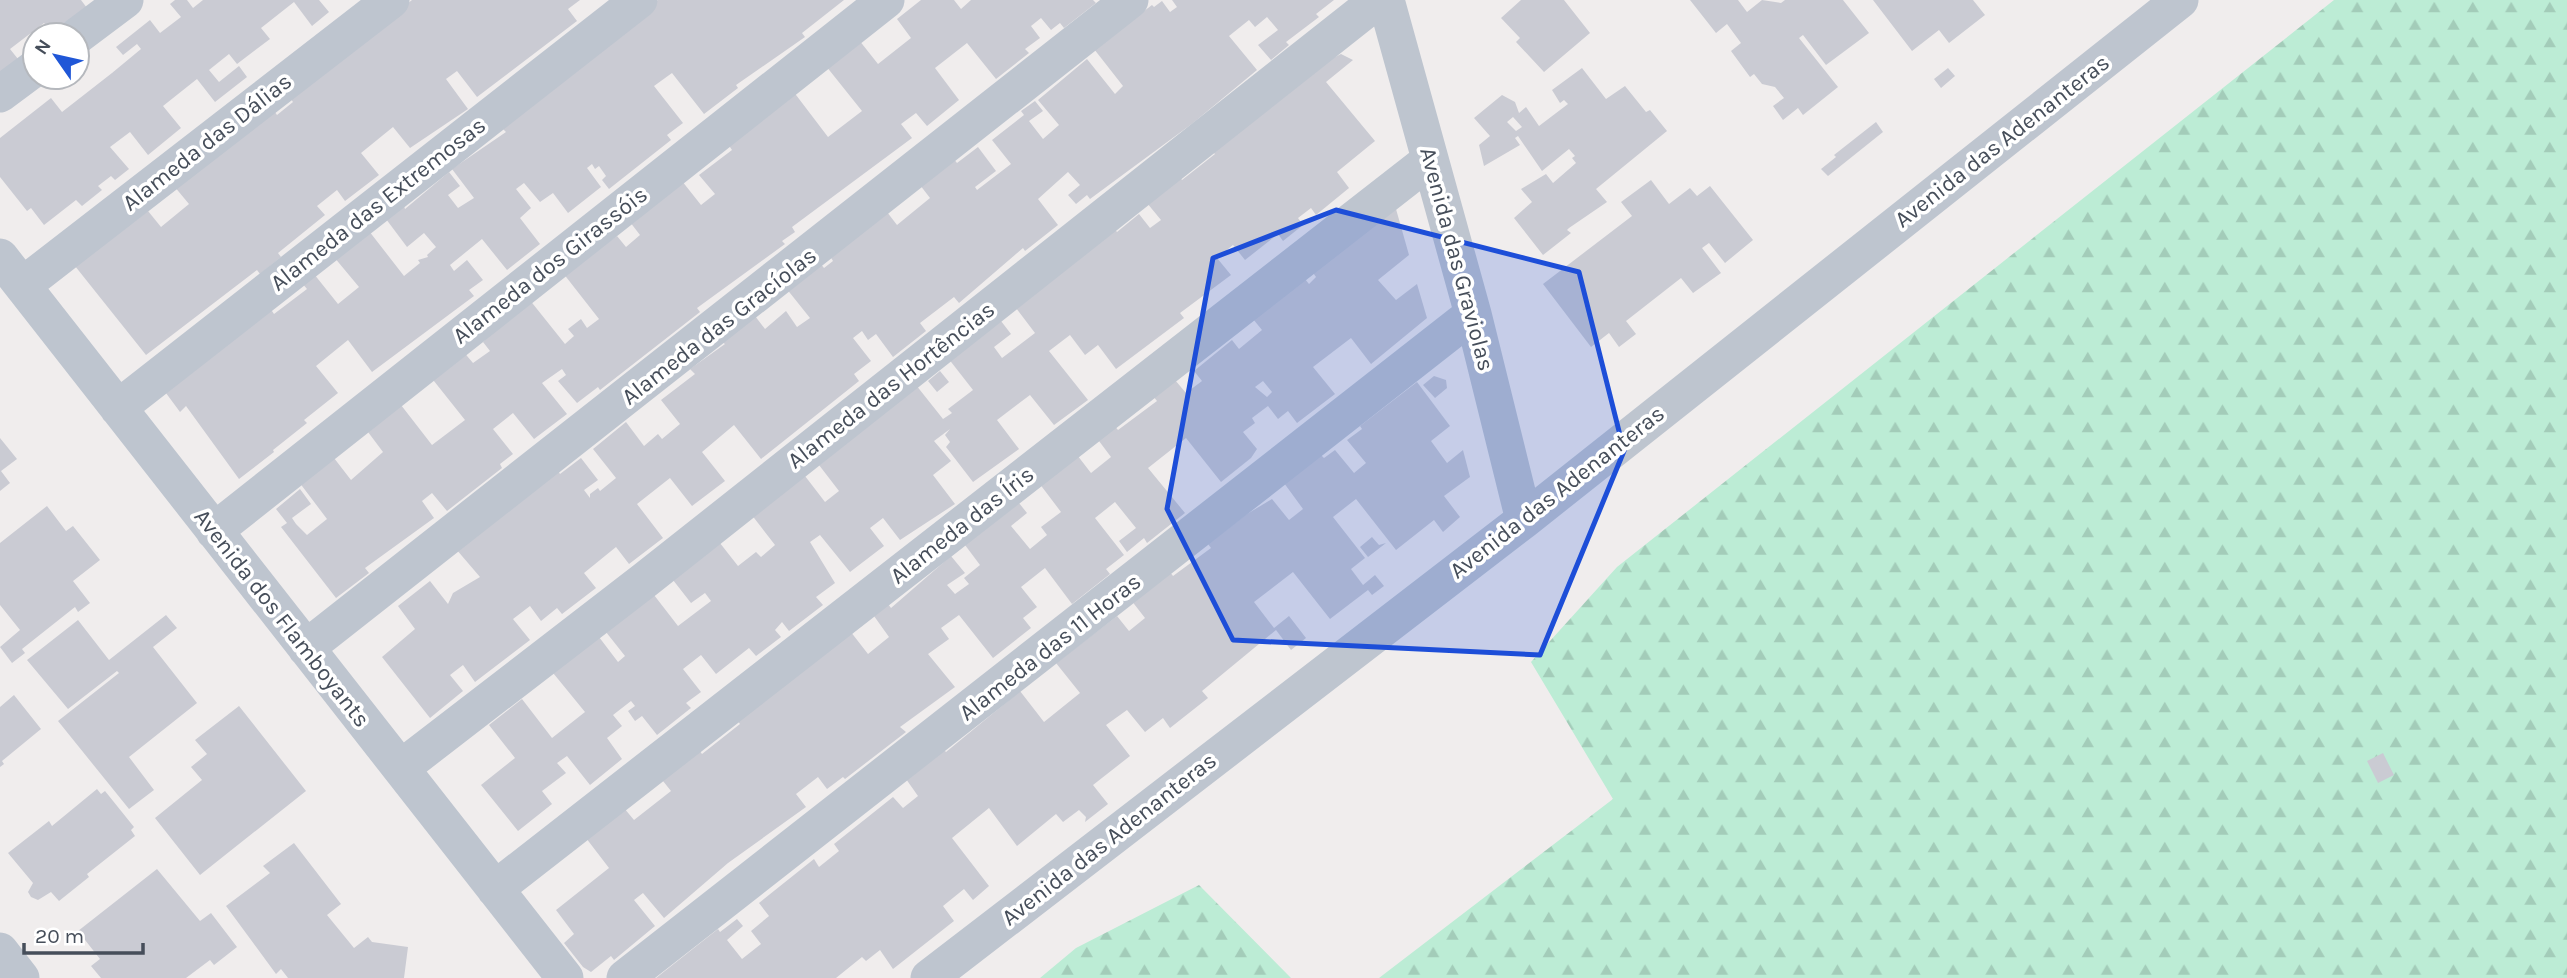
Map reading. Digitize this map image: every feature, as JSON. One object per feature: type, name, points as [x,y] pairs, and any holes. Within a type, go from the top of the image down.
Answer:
[{"type":"street","points":[[91,26],[125,0]]},
{"type":"street","name":"Alameda das Dálias","points":[[11,271],[391,0]]},
{"type":"street","name":"Alameda das Extremosas","points":[[118,408],[639,0]]},
{"type":"street","name":"Alameda dos Girassóis","points":[[214,531],[886,0]]},
{"type":"street","name":"Alameda das Gracíolas","points":[[306,648],[1130,0]]},
{"type":"street","name":"Alameda das Hortências","points":[[401,768],[645,580],[1378,0]]},
{"type":"street","name":"Avenida das Graviolas","points":[[1386,0],[1473,314],[1524,520]]},
{"type":"street","name":"Avenida das Adenanteras","points":[[929,978],[1524,520],[2180,0]]},
{"type":"street","points":[[0,94],[21,78]]},
{"type":"street","name":"Alameda das Íris","points":[[495,890],[1430,160]]},
{"type":"street","name":"Avenida dos Flamboyants","points":[[11,271],[565,978]]},
{"type":"street","name":"Alameda das 11 Horas","points":[[625,978],[1473,314]]},
{"type":"street","points":[[0,951],[21,978]]},
{"type":"highlighted area","points":[[1336,210],[1579,272],[1624,451],[1540,655],[1233,640],[1167,509],[1213,258]]},
{"type":"green space","points":[[2334,0],[2567,0],[2567,978],[1379,978],[1613,799],[1531,662],[1617,567]]},
{"type":"green space","points":[[1199,885],[1291,978],[1040,978],[1076,948]]},
{"type":"building","points":[[0,0],[81,0],[87,8],[71,21],[21,21],[21,41],[10,49],[21,65],[0,81]]},
{"type":"building","points":[[175,0],[187,0],[193,8],[203,0],[319,0],[329,12],[312,26],[294,2],[261,28],[270,39],[237,64],[229,54],[209,70],[219,82],[239,66],[247,77],[215,102],[197,79],[163,106],[181,128],[148,155],[130,132],[110,147],[129,169],[115,180],[111,176],[98,186],[102,190],[82,206],[76,200],[44,225],[31,208],[27,211],[0,177],[0,138],[51,98],[62,112],[91,91],[141,49],[137,44],[123,55],[116,47],[150,20],[160,33],[181,17],[170,4]]},
{"type":"building","points":[[412,0],[580,0],[568,9],[577,21],[477,97],[457,71],[446,79],[468,109],[410,148],[393,127],[361,153],[379,175],[345,201],[337,190],[317,206],[325,215],[278,253],[281,257],[260,274],[257,270],[146,355],[75,266],[148,211],[161,227],[189,204],[174,186],[272,108],[277,115],[293,102],[290,98]]},
{"type":"building","points":[[658,0],[844,0],[802,33],[805,37],[736,85],[738,88],[704,114],[672,73],[654,86],[683,123],[667,135],[671,140],[609,189],[602,180],[606,176],[599,166],[595,169],[592,164],[587,168],[601,187],[568,213],[553,193],[540,202],[524,183],[516,189],[531,208],[520,218],[540,244],[507,270],[482,239],[450,265],[454,271],[467,260],[483,280],[469,290],[474,296],[372,372],[348,340],[316,366],[338,393],[304,420],[307,423],[273,450],[274,452],[239,479],[186,406],[180,412],[163,389],[270,308],[274,314],[307,289],[302,283],[314,274],[338,304],[359,287],[334,257],[369,231],[404,276],[420,263],[418,260],[428,257],[436,247],[424,233],[407,247],[386,219],[404,206],[405,209],[449,172],[460,186],[448,195],[458,208],[474,198],[452,169],[506,132],[499,125]]},
{"type":"building","points":[[921,0],[954,0],[961,9],[971,0],[1093,0],[1096,3],[1064,28],[1060,23],[1051,30],[1041,18],[1031,26],[1040,38],[1025,49],[1029,53],[996,79],[967,43],[935,68],[959,100],[927,126],[916,113],[901,124],[912,138],[792,227],[795,232],[782,241],[785,244],[697,308],[700,312],[600,390],[598,387],[577,403],[558,381],[566,375],[562,369],[542,383],[567,414],[534,439],[513,413],[493,429],[513,454],[500,464],[502,468],[447,511],[432,493],[422,501],[434,518],[365,568],[369,573],[336,598],[281,527],[287,523],[276,509],[300,489],[311,504],[292,518],[296,524],[307,535],[327,519],[296,478],[334,458],[351,480],[383,452],[365,428],[401,405],[432,445],[465,420],[430,376],[462,350],[473,363],[490,351],[483,342],[529,299],[565,344],[574,336],[568,329],[581,319],[587,328],[599,319],[563,273],[617,236],[626,247],[640,235],[630,222],[682,181],[701,205],[715,194],[699,175],[732,150],[728,144],[793,91],[828,137],[862,111],[826,66],[859,40],[878,64],[911,38],[897,19]]},
{"type":"building","points":[[1172,0],[1334,0],[1316,14],[1319,17],[1286,42],[1289,45],[1271,60],[1258,45],[1278,30],[1267,17],[1255,27],[1249,20],[1229,36],[1257,70],[1193,123],[1090,199],[1087,195],[1076,204],[1068,195],[1080,185],[1068,172],[1038,199],[1058,225],[1025,251],[1023,248],[959,303],[954,297],[920,323],[926,331],[893,357],[876,334],[868,340],[862,331],[853,338],[871,361],[854,374],[859,381],[761,459],[734,425],[702,452],[725,481],[692,506],[670,478],[637,504],[663,538],[629,564],[616,547],[584,573],[596,588],[562,614],[557,608],[541,621],[530,606],[513,619],[530,640],[475,682],[463,665],[450,675],[463,691],[430,718],[382,657],[415,629],[398,606],[430,581],[448,604],[453,593],[480,577],[456,549],[556,468],[560,474],[581,458],[598,480],[584,490],[590,498],[590,494],[598,488],[600,491],[616,478],[593,449],[626,422],[644,446],[658,434],[662,439],[680,424],[661,400],[695,374],[690,369],[725,344],[722,342],[755,316],[765,329],[786,311],[797,327],[810,318],[786,288],[820,263],[824,268],[833,261],[830,256],[887,212],[897,225],[930,198],[920,185],[953,158],[957,163],[978,147],[996,171],[975,187],[977,190],[1011,164],[992,140],[1024,115],[1021,111],[1035,101],[1043,111],[1029,121],[1043,139],[1059,125],[1038,100],[1087,59],[1115,94],[1123,86],[1094,49],[1152,5],[1154,7],[1162,1],[1170,12],[1177,7]]},
{"type":"building","points":[[1521,0],[1564,0],[1590,33],[1544,72],[1516,42],[1520,38],[1501,18]]},
{"type":"building","points":[[1690,0],[1738,0],[1747,12],[1762,0],[1781,3],[1785,0],[1843,0],[1869,33],[1826,65],[1803,35],[1799,38],[1838,87],[1803,115],[1798,108],[1783,120],[1773,106],[1784,98],[1775,87],[1762,84],[1754,74],[1750,77],[1731,51],[1741,43],[1727,24],[1716,33]]},
{"type":"building","points":[[1873,0],[1973,0],[1985,15],[1949,43],[1939,30],[1912,51]]},
{"type":"building","points":[[1341,54],[1353,60],[1326,82],[1375,141],[1337,172],[1349,188],[1316,215],[1311,208],[1298,218],[1303,225],[1283,241],[1278,234],[1245,260],[1233,245],[1217,258],[1231,275],[1180,313],[1184,318],[1116,369],[1098,345],[1085,355],[1070,335],[1049,351],[1088,400],[1054,425],[1030,395],[997,420],[1019,449],[973,482],[946,447],[950,442],[945,435],[950,429],[934,441],[951,461],[933,475],[955,504],[900,540],[883,518],[870,528],[884,546],[850,572],[820,535],[810,542],[835,583],[816,597],[823,605],[789,631],[782,622],[775,630],[781,637],[756,656],[749,648],[716,674],[701,655],[683,669],[701,692],[686,703],[691,708],[657,735],[642,716],[635,721],[628,711],[635,706],[631,701],[613,715],[622,726],[607,738],[622,759],[590,785],[567,756],[557,763],[566,773],[542,791],[552,804],[518,831],[481,785],[515,758],[489,725],[522,699],[552,738],[585,712],[549,668],[599,637],[618,662],[625,656],[606,632],[654,595],[678,626],[711,601],[705,593],[691,603],[673,580],[716,538],[738,566],[756,552],[761,557],[775,545],[751,514],[805,476],[825,502],[839,491],[819,465],[916,385],[943,419],[952,413],[948,409],[973,390],[948,358],[1001,321],[1011,334],[994,347],[1002,358],[1035,333],[1013,304],[1112,226],[1117,232],[1139,214],[1150,228],[1161,220],[1147,203],[1180,177],[1182,180],[1215,154],[1212,151]]},
{"type":"building","points":[[1582,68],[1606,99],[1625,86],[1646,112],[1650,110],[1667,131],[1596,189],[1607,202],[1569,228],[1567,230],[1571,233],[1543,255],[1514,218],[1532,202],[1521,189],[1546,174],[1553,183],[1576,163],[1572,158],[1575,156],[1569,149],[1542,171],[1518,136],[1515,138],[1520,145],[1484,166],[1479,145],[1490,136],[1474,118],[1502,95],[1515,102],[1519,113],[1526,107],[1539,126],[1568,104],[1564,100],[1560,103],[1552,90]],"holes":[[[1513,117],[1522,127],[1516,131],[1507,122]]]},
{"type":"building","points":[[1948,68],[1955,76],[1941,88],[1934,79]]},
{"type":"building","points":[[1876,122],[1883,132],[1828,176],[1821,169],[1836,157],[1834,155]]},
{"type":"building","points":[[1651,180],[1669,204],[1690,188],[1697,196],[1710,186],[1753,240],[1725,263],[1709,243],[1702,248],[1721,273],[1693,293],[1681,278],[1626,321],[1636,334],[1619,347],[1609,333],[1591,347],[1543,284],[1632,216],[1621,202]]},
{"type":"building","points":[[1396,209],[1409,255],[1378,280],[1396,300],[1417,284],[1427,318],[1371,364],[1351,338],[1313,367],[1335,394],[1297,423],[1288,411],[1278,419],[1268,406],[1252,418],[1255,423],[1243,432],[1257,449],[1251,458],[1221,482],[1186,438],[1148,468],[1185,513],[1147,543],[1144,538],[1127,552],[1119,541],[1136,528],[1115,502],[1095,518],[1124,555],[1106,569],[1110,574],[1072,604],[1045,568],[1021,587],[1037,607],[1023,618],[1031,628],[993,658],[959,615],[941,628],[949,639],[928,654],[955,687],[900,727],[906,732],[845,779],[843,777],[827,789],[818,777],[796,794],[806,807],[728,863],[664,918],[643,893],[634,900],[655,926],[614,960],[611,956],[591,972],[583,967],[564,943],[574,934],[556,910],[609,868],[586,838],[624,808],[634,820],[671,791],[659,776],[697,747],[702,754],[740,724],[733,715],[847,627],[868,654],[889,637],[874,616],[888,604],[891,608],[951,556],[965,573],[947,585],[955,594],[969,584],[964,578],[980,565],[965,545],[1019,503],[1027,513],[1011,526],[1030,549],[1047,535],[1041,527],[1061,512],[1036,479],[1074,451],[1091,473],[1111,457],[1096,437],[1113,424],[1118,430],[1157,401],[1153,396],[1175,380],[1186,393],[1202,381],[1194,371],[1232,340],[1239,349],[1262,330],[1253,319],[1301,274],[1309,284],[1316,277],[1309,267]],"holes":[[[1263,381],[1272,392],[1267,397],[1255,387]]]},
{"type":"building","points":[[940,371],[949,382],[937,392],[928,381]]},
{"type":"building","points":[[1434,376],[1446,380],[1447,388],[1435,398],[1423,385]]},
{"type":"building","points":[[1417,382],[1450,426],[1431,441],[1447,463],[1463,450],[1470,477],[1444,496],[1460,517],[1443,532],[1434,520],[1396,550],[1356,499],[1333,517],[1365,558],[1351,569],[1363,585],[1375,575],[1384,586],[1372,595],[1368,590],[1330,619],[1293,572],[1254,602],[1274,628],[1289,616],[1306,638],[1291,650],[1276,630],[1202,691],[1208,698],[1170,728],[1163,718],[1145,732],[1127,710],[1106,725],[1130,756],[1093,785],[1108,804],[1085,822],[1086,817],[1079,810],[1063,822],[1056,814],[1017,846],[989,808],[952,838],[989,886],[973,900],[964,889],[943,906],[954,921],[893,969],[880,950],[866,961],[862,957],[836,978],[656,978],[718,929],[720,932],[737,919],[743,926],[727,940],[742,959],[761,944],[751,931],[769,916],[759,903],[814,859],[819,867],[839,851],[834,844],[893,797],[903,808],[918,796],[906,779],[944,750],[946,752],[1020,691],[1044,722],[1080,693],[1056,663],[1117,616],[1129,631],[1145,618],[1131,600],[1170,572],[1173,576],[1211,548],[1208,544],[1247,514],[1272,499],[1289,520],[1303,509],[1284,483],[1321,455],[1324,458],[1335,450],[1354,473],[1366,463],[1347,440],[1362,429],[1360,426]]},
{"type":"building","points":[[0,438],[17,459],[1,471],[10,483],[0,491]]},
{"type":"building","points":[[47,506],[66,531],[73,526],[100,560],[73,581],[90,603],[78,612],[75,607],[22,649],[25,653],[12,663],[0,647],[20,630],[0,605],[0,543]]},
{"type":"building","points":[[1372,537],[1379,545],[1386,543],[1368,557],[1360,547]]},
{"type":"building","points":[[166,615],[177,628],[153,647],[197,703],[129,757],[154,790],[129,809],[58,721],[119,673],[117,671],[68,709],[27,660],[78,620],[109,660]]},
{"type":"building","points":[[14,695],[41,729],[2,761],[4,764],[0,767],[0,707]]},
{"type":"building","points":[[239,706],[306,791],[200,875],[155,818],[202,780],[191,767],[207,754],[195,740]]},
{"type":"building","points":[[2383,753],[2394,775],[2378,783],[2367,761]]},
{"type":"building","points":[[97,789],[101,794],[105,791],[134,827],[131,830],[135,836],[87,874],[89,877],[59,901],[51,892],[38,900],[31,897],[28,892],[33,883],[8,853],[49,821],[52,826]]},
{"type":"building","points":[[294,843],[341,904],[327,915],[354,948],[368,937],[372,942],[408,947],[404,978],[288,978],[281,969],[276,974],[226,906],[270,873],[263,866]]},
{"type":"building","points":[[157,869],[200,921],[211,913],[237,947],[214,965],[210,960],[186,978],[101,978],[91,966],[100,959],[78,931]]}]
